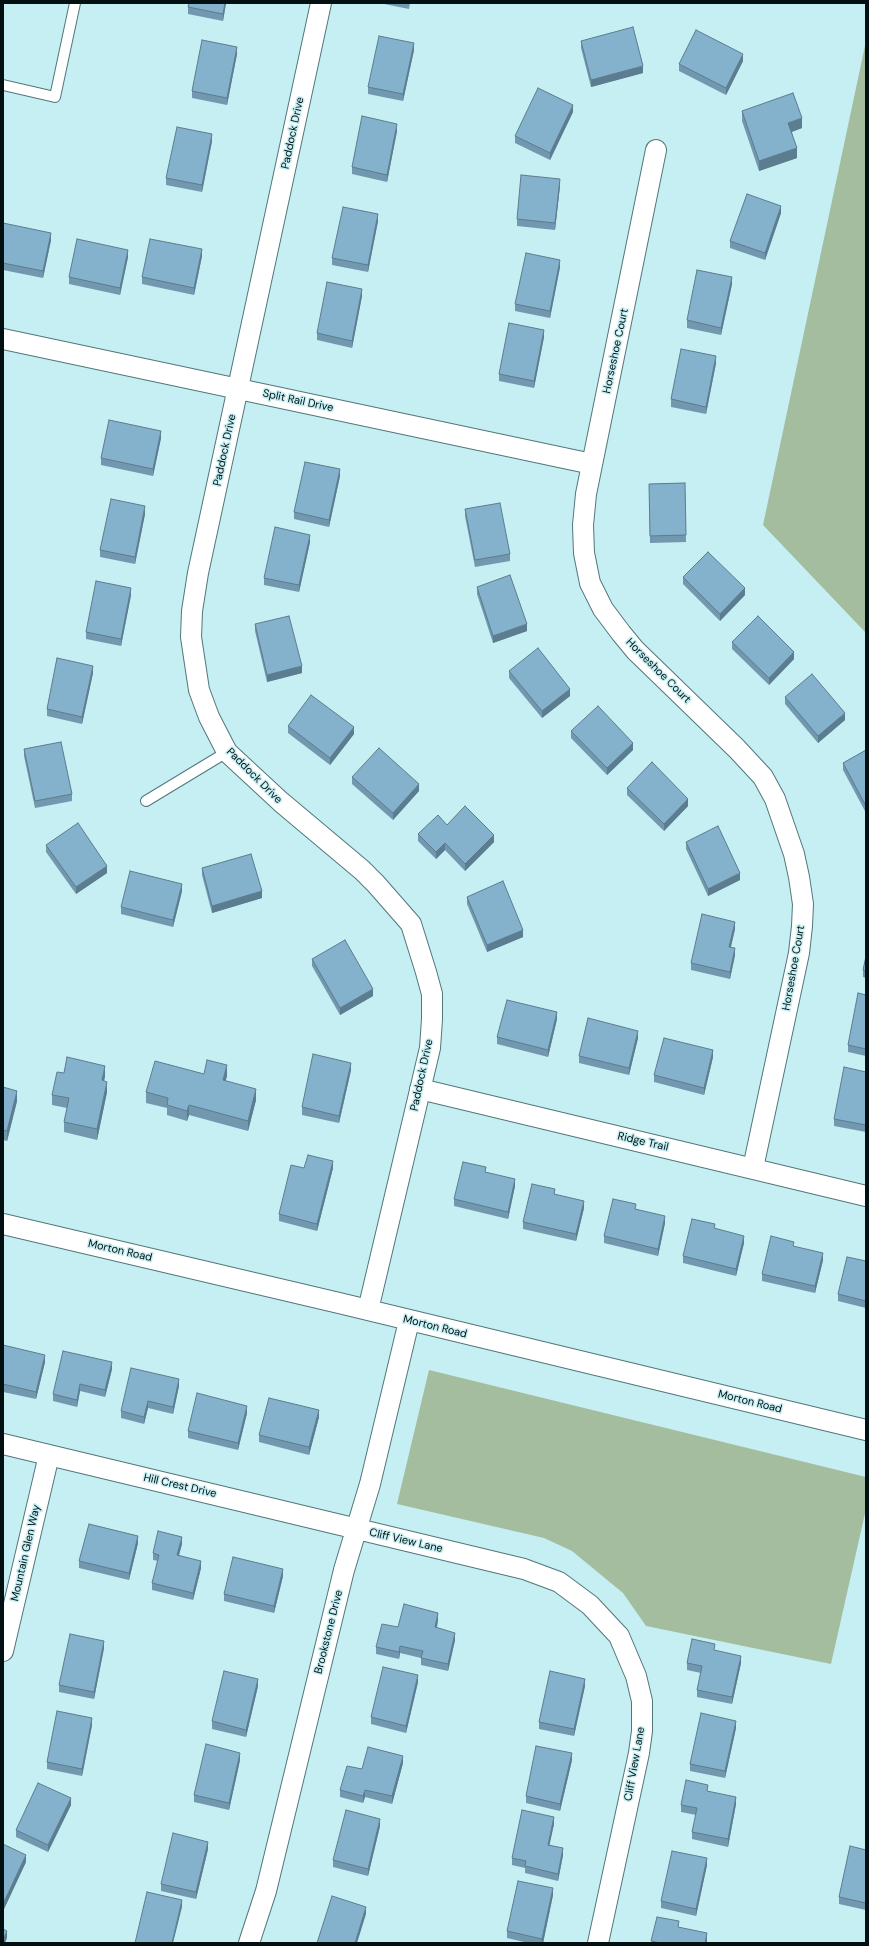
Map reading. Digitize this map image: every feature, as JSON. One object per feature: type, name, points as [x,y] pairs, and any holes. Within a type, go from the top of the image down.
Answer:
[{"type":"street","name":"Paddock Drive","points":[[321,3],[198,573],[192,611],[191,637],[199,690],[209,717],[227,752],[280,802],[362,870],[411,924],[432,994],[430,1048],[368,1310]]},
{"type":"street","name":"Horseshoe Court","points":[[656,150],[592,464],[583,526],[584,553],[590,583],[603,610],[635,650],[737,749],[763,777],[775,798],[796,861],[802,904],[802,926],[799,953],[753,1168]]},
{"type":"street","name":"Split Rail Drive","points":[[3,339],[592,464]]},
{"type":"street","name":"Ridge Trail","points":[[420,1089],[866,1196]]},
{"type":"street","name":"Morton Road","points":[[3,1224],[866,1430]]},
{"type":"street","name":"Brookstone Drive","points":[[249,1943],[266,1891],[344,1570],[370,1484],[409,1321]]},
{"type":"street","name":"Hill Crest Drive","points":[[3,1444],[356,1529]]},
{"type":"street","name":"Mountain Glen Way","points":[[3,1651],[49,1455]]},
{"type":"street","name":"Cliff View Lane","points":[[356,1529],[524,1569],[543,1575],[558,1582],[585,1601],[619,1636],[636,1676],[642,1701],[642,1731],[598,1943]]},
{"type":"lane","points":[[3,85],[55,97],[75,3]]},
{"type":"lane","points":[[146,801],[227,752]]},
{"type":"green space","points":[[866,41],[866,633],[763,525]]},
{"type":"green space","points":[[429,1370],[866,1477],[866,1509],[831,1664],[646,1626],[623,1593],[572,1551],[544,1538],[397,1504]]},
{"type":"building","points":[[189,3],[225,3],[223,14],[188,7]]},
{"type":"building","points":[[633,27],[643,66],[591,80],[581,41]]},
{"type":"building","points":[[696,30],[743,54],[726,88],[679,64]]},
{"type":"building","points":[[379,36],[414,43],[403,94],[368,87]]},
{"type":"building","points":[[202,40],[237,47],[227,98],[192,91]]},
{"type":"building","points":[[538,88],[573,105],[550,153],[515,136]]},
{"type":"building","points":[[793,93],[802,118],[788,123],[797,148],[759,161],[742,111]]},
{"type":"building","points":[[362,116],[397,124],[387,175],[352,167]]},
{"type":"building","points":[[177,127],[212,134],[202,185],[166,178]]},
{"type":"building","points":[[521,175],[560,179],[555,223],[517,219]]},
{"type":"building","points":[[747,194],[781,206],[765,253],[730,241]]},
{"type":"building","points":[[343,207],[378,214],[368,265],[332,258]]},
{"type":"building","points":[[3,223],[51,233],[43,271],[3,263]]},
{"type":"building","points":[[77,239],[128,250],[120,288],[69,277]]},
{"type":"building","points":[[150,239],[202,249],[194,288],[142,277]]},
{"type":"building","points":[[526,253],[560,260],[550,311],[515,304]]},
{"type":"building","points":[[697,270],[732,277],[721,328],[687,320]]},
{"type":"building","points":[[327,282],[362,289],[352,341],[317,333]]},
{"type":"building","points":[[509,323],[544,330],[534,381],[499,374]]},
{"type":"building","points":[[681,349],[716,356],[706,407],[671,399]]},
{"type":"building","points":[[109,420],[161,431],[153,469],[101,458]]},
{"type":"building","points":[[305,462],[340,469],[329,520],[294,512]]},
{"type":"building","points":[[685,483],[686,535],[650,536],[649,484]]},
{"type":"building","points":[[111,499],[145,506],[135,557],[100,550]]},
{"type":"building","points":[[500,503],[510,554],[475,560],[465,509]]},
{"type":"building","points":[[275,527],[310,535],[299,585],[264,578]]},
{"type":"building","points":[[708,552],[745,588],[720,614],[683,577]]},
{"type":"building","points":[[510,575],[527,624],[493,636],[477,587]]},
{"type":"building","points":[[96,581],[131,588],[121,639],[86,632]]},
{"type":"building","points":[[289,616],[302,666],[267,675],[255,624]]},
{"type":"building","points":[[758,616],[794,652],[769,678],[732,642]]},
{"type":"building","points":[[538,648],[570,689],[542,711],[509,671]]},
{"type":"building","points":[[57,658],[93,666],[82,717],[47,709]]},
{"type":"building","points":[[812,674],[845,713],[818,736],[785,697]]},
{"type":"building","points":[[311,695],[354,727],[330,758],[288,726]]},
{"type":"building","points":[[598,706],[633,743],[607,768],[571,731]]},
{"type":"building","points":[[61,742],[72,794],[35,801],[24,749]]},
{"type":"building","points":[[379,748],[419,784],[393,813],[352,777]]},
{"type":"building","points":[[866,750],[866,806],[843,763]]},
{"type":"building","points":[[652,762],[688,799],[664,824],[627,788]]},
{"type":"building","points":[[465,806],[494,835],[465,864],[445,843],[436,852],[418,834],[438,815],[447,825]]},
{"type":"building","points":[[78,823],[107,866],[76,887],[46,845]]},
{"type":"building","points":[[718,826],[740,873],[708,889],[686,842]]},
{"type":"building","points":[[251,854],[262,891],[212,906],[202,868]]},
{"type":"building","points":[[130,871],[182,884],[173,920],[121,907]]},
{"type":"building","points":[[503,881],[523,930],[487,945],[467,897]]},
{"type":"building","points":[[702,914],[735,922],[729,947],[735,948],[730,972],[691,963]]},
{"type":"building","points":[[345,940],[373,989],[340,1008],[312,959]]},
{"type":"building","points":[[866,956],[866,971],[863,970]]},
{"type":"building","points":[[858,993],[866,995],[866,1049],[848,1045]]},
{"type":"building","points":[[507,1000],[557,1012],[548,1050],[497,1037]]},
{"type":"building","points":[[588,1018],[638,1031],[629,1068],[579,1056]]},
{"type":"building","points":[[664,1038],[713,1050],[704,1088],[654,1075]]},
{"type":"building","points":[[313,1054],[351,1063],[339,1116],[302,1107]]},
{"type":"building","points":[[67,1057],[105,1066],[102,1080],[107,1082],[97,1129],[64,1122],[69,1098],[52,1095],[57,1072],[64,1073]]},
{"type":"building","points":[[207,1060],[227,1065],[223,1080],[256,1089],[248,1121],[189,1105],[187,1111],[167,1105],[168,1098],[146,1092],[155,1061],[204,1074]]},
{"type":"building","points":[[844,1067],[866,1072],[866,1125],[834,1119]]},
{"type":"building","points":[[3,1087],[17,1091],[7,1131],[3,1130]]},
{"type":"building","points":[[308,1155],[333,1161],[317,1224],[279,1214],[291,1165],[304,1168]]},
{"type":"building","points":[[463,1162],[486,1167],[485,1172],[515,1179],[508,1212],[454,1199]]},
{"type":"building","points":[[532,1184],[555,1189],[554,1194],[584,1201],[576,1234],[523,1222]]},
{"type":"building","points":[[613,1199],[636,1204],[635,1209],[665,1216],[658,1249],[604,1236]]},
{"type":"building","points":[[692,1219],[715,1224],[714,1228],[744,1236],[736,1269],[683,1256]]},
{"type":"building","points":[[771,1236],[794,1242],[793,1246],[823,1253],[815,1286],[762,1274]]},
{"type":"building","points":[[847,1257],[866,1261],[866,1301],[838,1294]]},
{"type":"building","points":[[3,1345],[45,1355],[36,1392],[3,1384]]},
{"type":"building","points":[[63,1351],[112,1362],[105,1390],[80,1384],[77,1400],[53,1394]]},
{"type":"building","points":[[131,1368],[179,1379],[173,1407],[148,1401],[144,1417],[121,1411]]},
{"type":"building","points":[[197,1393],[247,1406],[238,1443],[188,1431]]},
{"type":"building","points":[[269,1398],[319,1410],[309,1447],[259,1435]]},
{"type":"building","points":[[89,1524],[138,1536],[129,1573],[79,1561]]},
{"type":"building","points":[[158,1531],[182,1537],[177,1555],[201,1561],[193,1593],[152,1583],[159,1555],[153,1553]]},
{"type":"building","points":[[233,1557],[283,1569],[274,1606],[224,1594]]},
{"type":"building","points":[[404,1604],[438,1613],[435,1627],[455,1633],[448,1664],[421,1658],[423,1651],[400,1646],[399,1652],[376,1647],[382,1624],[398,1627]]},
{"type":"building","points":[[70,1634],[104,1641],[94,1692],[59,1685]]},
{"type":"building","points":[[692,1639],[715,1644],[714,1650],[741,1656],[732,1697],[697,1690],[702,1666],[687,1663]]},
{"type":"building","points":[[383,1667],[418,1675],[406,1726],[371,1717]]},
{"type":"building","points":[[224,1671],[258,1679],[246,1730],[212,1721]]},
{"type":"building","points":[[550,1671],[585,1679],[574,1729],[539,1722]]},
{"type":"building","points":[[57,1711],[92,1718],[82,1769],[47,1762]]},
{"type":"building","points":[[701,1713],[736,1721],[725,1771],[690,1764]]},
{"type":"building","points":[[206,1744],[240,1753],[229,1803],[194,1795]]},
{"type":"building","points":[[536,1746],[572,1753],[560,1804],[526,1796]]},
{"type":"building","points":[[368,1747],[403,1756],[392,1796],[365,1790],[363,1796],[340,1790],[347,1766],[362,1769]]},
{"type":"building","points":[[686,1780],[708,1785],[707,1791],[736,1797],[728,1839],[692,1832],[697,1808],[681,1805]]},
{"type":"building","points":[[38,1783],[71,1798],[48,1845],[16,1830]]},
{"type":"building","points":[[346,1810],[380,1819],[368,1869],[333,1860]]},
{"type":"building","points":[[522,1810],[554,1817],[548,1845],[563,1848],[558,1874],[525,1866],[526,1861],[512,1858]]},
{"type":"building","points":[[173,1833],[208,1842],[196,1892],[161,1884]]},
{"type":"building","points":[[3,1844],[26,1855],[4,1902],[3,1901]]},
{"type":"building","points":[[850,1846],[866,1850],[866,1903],[839,1897]]},
{"type":"building","points":[[672,1851],[707,1858],[696,1909],[661,1901]]},
{"type":"building","points":[[518,1881],[553,1888],[542,1939],[507,1931]]},
{"type":"building","points":[[147,1892],[182,1900],[172,1943],[135,1943]]},
{"type":"building","points":[[332,1896],[366,1907],[355,1943],[317,1943]]},
{"type":"building","points":[[657,1917],[679,1921],[678,1927],[707,1933],[705,1943],[660,1943],[651,1941]]},
{"type":"building","points":[[3,1929],[7,1931],[3,1940]]}]
